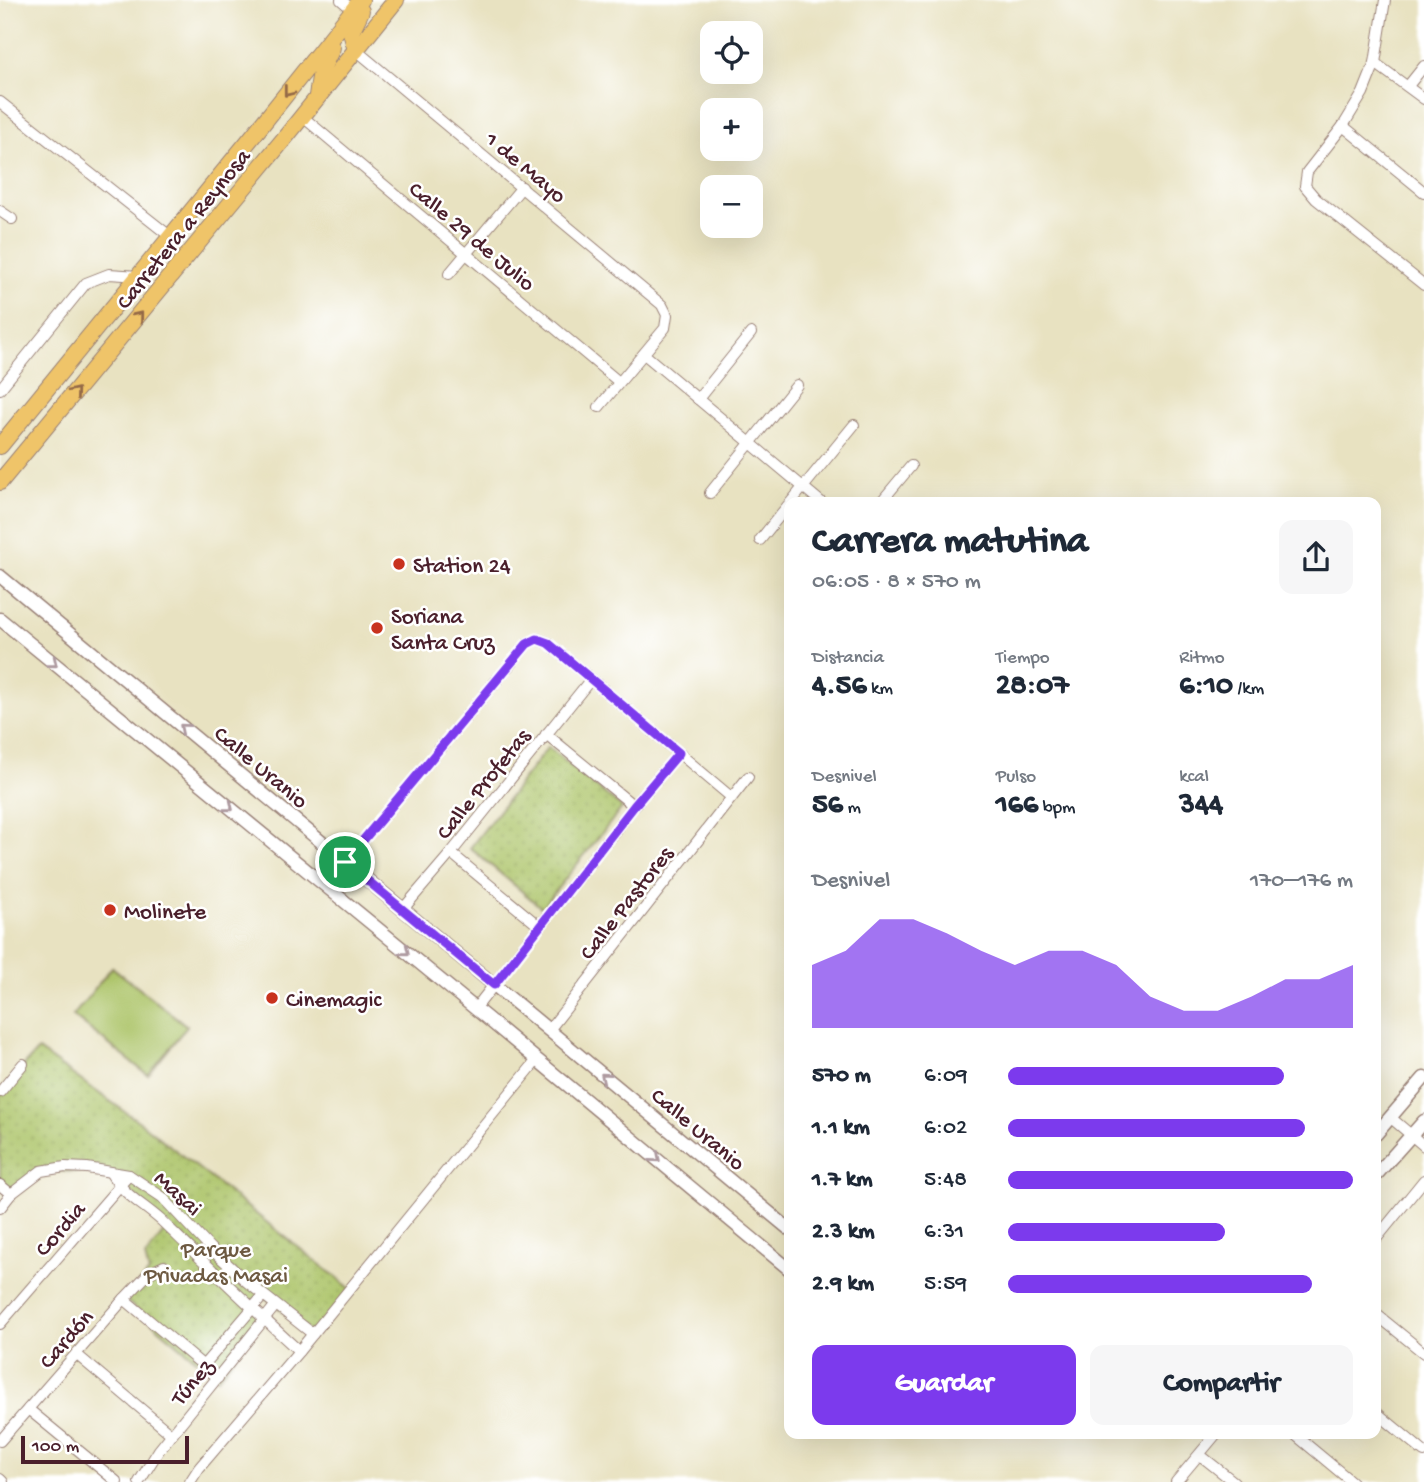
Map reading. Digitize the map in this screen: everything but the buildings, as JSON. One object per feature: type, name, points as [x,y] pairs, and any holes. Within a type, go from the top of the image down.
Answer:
[{"type":"main road","points":[[356,50],[352,38],[353,24],[368,0]]},
{"type":"main road","name":"Carretera a Reynosa","points":[[0,482],[285,139],[396,0]]},
{"type":"main road","name":"Carretera a Reynosa","points":[[0,446],[253,137],[340,27],[352,3]]},
{"type":"main road","points":[[316,99],[321,71],[340,27]]},
{"type":"main road","points":[[253,137],[275,121],[281,125],[285,139]]},
{"type":"main road","points":[[51,421],[48,406],[50,396],[72,357]]},
{"type":"street","points":[[1385,0],[1375,63],[1363,93],[1343,126],[1307,172],[1305,186],[1316,198],[1424,285]]},
{"type":"street","name":"1 de Mayo","points":[[356,50],[662,305],[667,315],[665,328],[644,355]]},
{"type":"street","points":[[1375,63],[1424,99]]},
{"type":"street","points":[[1408,86],[1424,66]]},
{"type":"street","points":[[0,102],[171,237]]},
{"type":"street","name":"Calle 29 de Julio","points":[[303,117],[619,382]]},
{"type":"street","points":[[1343,126],[1424,192]]},
{"type":"street","points":[[450,274],[522,187]]},
{"type":"street","points":[[0,211],[12,219]]},
{"type":"street","points":[[0,389],[86,283],[110,274],[139,276]]},
{"type":"street","points":[[698,399],[751,333]]},
{"type":"street","points":[[599,407],[644,355],[815,497]]},
{"type":"street","points":[[710,493],[797,385]]},
{"type":"street","points":[[795,497],[854,425]]},
{"type":"street","points":[[885,497],[911,467]]},
{"type":"street","points":[[760,540],[784,510]]},
{"type":"street","name":"Calle Uranio","points":[[0,576],[784,1225]]},
{"type":"street","points":[[0,619],[784,1265]]},
{"type":"street","points":[[325,886],[527,644],[537,639],[548,643],[732,797]]},
{"type":"street","name":"Calle Profetas","points":[[403,909],[591,680]]},
{"type":"street","points":[[546,734],[634,806]]},
{"type":"street","points":[[475,1009],[634,806],[679,753]]},
{"type":"street","name":"Calle Pastores","points":[[549,1030],[748,777]]},
{"type":"street","points":[[451,853],[539,926]]},
{"type":"street","points":[[190,1482],[537,1060]]},
{"type":"street","points":[[0,1092],[23,1064]]},
{"type":"street","points":[[1381,1128],[1424,1078]]},
{"type":"street","points":[[1390,1117],[1424,1146]]},
{"type":"street","points":[[1381,1169],[1424,1121]]},
{"type":"street","name":"Masai","points":[[0,1208],[11,1194],[41,1171],[65,1167],[129,1175],[162,1197],[210,1248],[263,1296],[313,1334]]},
{"type":"street","name":"Masai","points":[[110,1172],[120,1189],[168,1227],[252,1310],[299,1351]]},
{"type":"street","name":"Cordia","points":[[0,1324],[120,1189],[129,1175]]},
{"type":"street","points":[[1381,1233],[1424,1180]]},
{"type":"street","points":[[0,1185],[11,1194]]},
{"type":"street","points":[[168,1227],[179,1214]]},
{"type":"street","name":"Cardón","points":[[0,1441],[124,1298],[149,1273],[163,1266]]},
{"type":"street","name":"Túnez","points":[[204,1366],[263,1296]]},
{"type":"street","points":[[124,1298],[218,1378]]},
{"type":"street","name":"Túnez","points":[[139,1482],[159,1450],[275,1306]]},
{"type":"street","points":[[1381,1318],[1424,1353]]},
{"type":"street","points":[[76,1354],[172,1434]]},
{"type":"street","points":[[28,1409],[117,1482]]},
{"type":"street","points":[[1381,1416],[1424,1452]]},
{"type":"street","points":[[1176,1482],[1212,1439]]},
{"type":"street","points":[[1300,1439],[1352,1482]]},
{"type":"street","points":[[1200,1455],[1234,1482]]},
{"type":"green space","points":[[548,747],[622,808],[542,908],[470,848]]},
{"type":"green space","points":[[112,967],[187,1026],[148,1075],[73,1016]]},
{"type":"green space","name":"Parque Privadas Masai","points":[[38,1050],[141,1123],[351,1289],[313,1334],[263,1296],[252,1309],[264,1320],[218,1378],[124,1299],[149,1273],[145,1257],[168,1227],[110,1172],[41,1171],[11,1194],[0,1185],[0,1092]]},
{"type":"place","name":"Station 24","points":[[399,564]]},
{"type":"place","name":"Soriana Santa Cruz","points":[[377,628]]},
{"type":"place","name":"Molinete","points":[[110,910]]},
{"type":"place","name":"Cinemagic","points":[[272,998]]},
{"type":"route","points":[[537,639],[548,643],[679,753],[634,806],[494,985],[345,862],[527,644],[537,639]]}]
